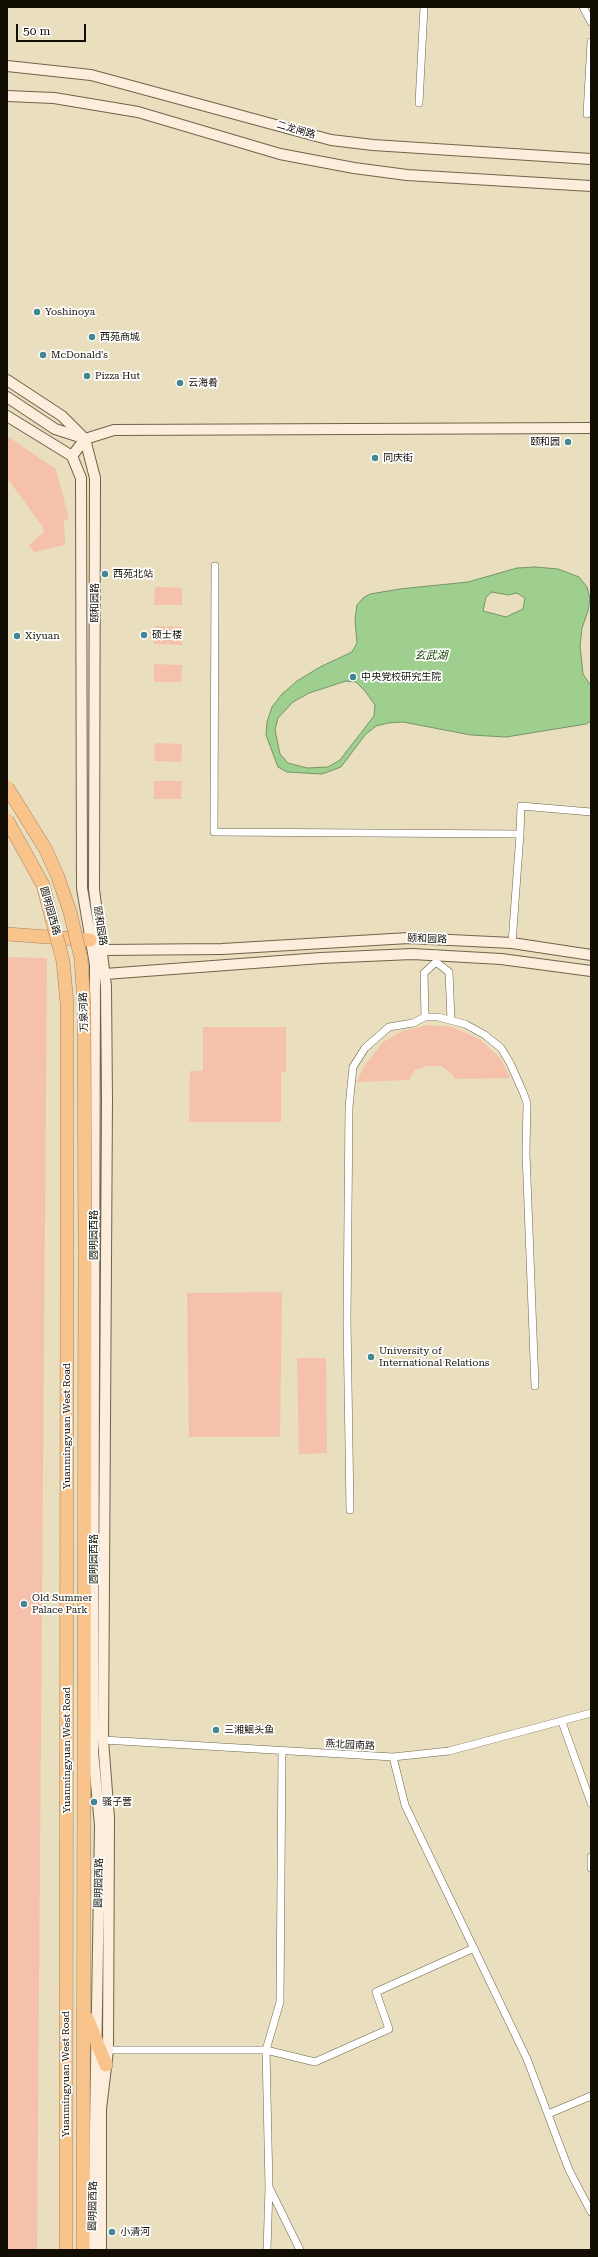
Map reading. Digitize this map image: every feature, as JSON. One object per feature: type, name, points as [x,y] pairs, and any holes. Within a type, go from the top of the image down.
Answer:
[{"type":"highway","name":"万泉河路","points":[[7,787],[46,850],[58,877],[70,912],[81,958],[84,1005],[85,1253]]},
{"type":"highway","name":"圆明园西路","points":[[7,820],[43,885],[63,962],[67,1004],[67,1251]]},
{"type":"highway","points":[[7,934],[90,940]]},
{"type":"highway","name":"Yuanmingyuan West Road","points":[[66,2250],[67,1251]]},
{"type":"highway","name":"Yuanmingyuan West Road","points":[[83,2250],[85,1253]]},
{"type":"highway","points":[[84,2009],[106,2065]]},
{"type":"main road","name":"二龙闸路","points":[[7,66],[91,75],[331,140],[373,145],[591,159]]},
{"type":"main road","points":[[7,96],[54,98],[138,112],[280,154],[354,168],[407,175],[591,186]]},
{"type":"main road","points":[[7,380],[62,416],[85,439]]},
{"type":"main road","points":[[7,397],[55,429],[85,439]]},
{"type":"main road","points":[[7,416],[72,456],[85,439],[114,430],[591,428]]},
{"type":"main road","name":"颐和园路","points":[[85,439],[95,478],[94,889],[102,950],[222,949],[386,938],[512,943],[591,955]]},
{"type":"main road","name":"颐和园路","points":[[72,456],[81,478],[82,888],[90,940]]},
{"type":"main road","points":[[90,940],[102,950]]},
{"type":"main road","points":[[90,940],[105,974]]},
{"type":"main road","name":"圆明园西路","points":[[90,940],[94,965],[93,1752],[100,1825],[99,2048]]},
{"type":"main road","name":"圆明园西路","points":[[93,2250],[99,2048],[109,1818],[103,1740],[108,1197],[105,974],[102,950]]},
{"type":"main road","name":"颐和园路","points":[[105,974],[321,958],[436,958],[509,960],[591,971]]},
{"type":"main road","name":"圆明园西路","points":[[101,2250],[101,2109],[106,2065]]},
{"type":"street","points":[[419,103],[424,7]]},
{"type":"street","points":[[583,7],[591,22]]},
{"type":"street","points":[[587,114],[591,42]]},
{"type":"street","points":[[215,566],[214,832],[520,834]]},
{"type":"street","points":[[512,943],[522,806],[591,812]]},
{"type":"street","points":[[425,1017],[424,973],[436,958],[449,972],[451,1020]]},
{"type":"street","points":[[350,1510],[347,1320],[349,1107],[353,1066],[365,1048],[389,1027],[414,1023],[425,1017],[451,1020],[485,1035],[500,1048],[510,1063],[527,1103],[526,1158],[535,1386]]},
{"type":"street","name":"燕北园南路","points":[[103,1740],[282,1752],[393,1757],[448,1751],[591,1714]]},
{"type":"street","points":[[562,1722],[591,1803]]},
{"type":"street","points":[[267,2250],[269,2187],[266,2050],[280,2002],[282,1752]]},
{"type":"street","points":[[393,1757],[405,1805],[527,2059],[569,2170],[591,2212]]},
{"type":"street","points":[[591,1857],[591,1868]]},
{"type":"street","points":[[99,2048],[266,2050],[315,2062],[389,2029],[376,1992],[474,1948]]},
{"type":"street","points":[[548,2114],[591,2096]]},
{"type":"street","points":[[269,2187],[300,2250]]},
{"type":"shaded area","points":[[7,436],[56,469],[69,519],[64,520],[65,545],[34,552],[29,545],[44,532],[43,527],[7,478]]},
{"type":"shaded area","points":[[155,587],[182,588],[182,605],[154,605]]},
{"type":"shaded area","points":[[155,626],[182,627],[182,645],[154,644]]},
{"type":"shaded area","points":[[154,664],[182,665],[181,682],[154,682]]},
{"type":"shaded area","points":[[155,743],[182,744],[181,762],[154,761]]},
{"type":"shaded area","points":[[154,781],[182,781],[181,799],[154,799]]},
{"type":"shaded area","name":"Old Summer Palace Park","points":[[7,957],[47,958],[37,2250],[7,2250]]},
{"type":"shaded area","points":[[428,1025],[453,1027],[481,1040],[500,1058],[510,1078],[455,1079],[451,1073],[441,1066],[428,1066],[415,1070],[409,1080],[357,1082],[363,1068],[383,1042],[403,1031]]},
{"type":"shaded area","points":[[203,1027],[286,1027],[286,1072],[281,1072],[281,1122],[189,1122],[190,1071],[203,1071]]},
{"type":"shaded area","points":[[282,1292],[280,1437],[189,1437],[187,1293]]},
{"type":"shaded area","points":[[297,1358],[326,1358],[327,1453],[299,1454]]},
{"type":"water","name":"玄武湖","points":[[535,567],[558,569],[579,577],[587,587],[590,599],[588,611],[582,628],[580,646],[583,674],[591,686],[591,721],[586,724],[506,737],[471,735],[403,722],[388,723],[376,726],[365,735],[341,767],[322,774],[287,772],[278,767],[266,735],[267,722],[272,707],[282,694],[297,681],[320,667],[352,652],[357,643],[355,620],[357,605],[363,598],[370,594],[400,589],[468,582],[517,568]],"holes":[[[492,592],[508,595],[517,593],[525,598],[523,609],[506,617],[483,611],[486,597]],[[346,681],[356,682],[365,691],[375,705],[374,716],[340,760],[328,767],[307,768],[288,763],[280,754],[275,730],[278,718],[293,702],[309,693]]]},
{"type":"place","name":"Yoshinoya","points":[[37,312]]},
{"type":"place","name":"西苑商城","points":[[92,337]]},
{"type":"place","name":"McDonald's","points":[[43,355]]},
{"type":"place","name":"Pizza Hut","points":[[87,376]]},
{"type":"place","name":"云海肴","points":[[180,383]]},
{"type":"place","name":"颐和园","points":[[568,442]]},
{"type":"place","name":"同庆街","points":[[375,458]]},
{"type":"place","name":"西苑北站","points":[[105,574]]},
{"type":"place","name":"硕士楼","points":[[144,635]]},
{"type":"place","name":"Xiyuan","points":[[17,636]]},
{"type":"place","name":"中央党校研究生院","points":[[353,677]]},
{"type":"place","name":"University of International Relations","points":[[371,1357]]},
{"type":"place","name":"Old Summer Palace Park","points":[[24,1604]]},
{"type":"place","name":"三湘鮰头鱼","points":[[216,1730]]},
{"type":"place","name":"骚子营","points":[[94,1802]]},
{"type":"place","name":"小清河","points":[[112,2232]]}]
